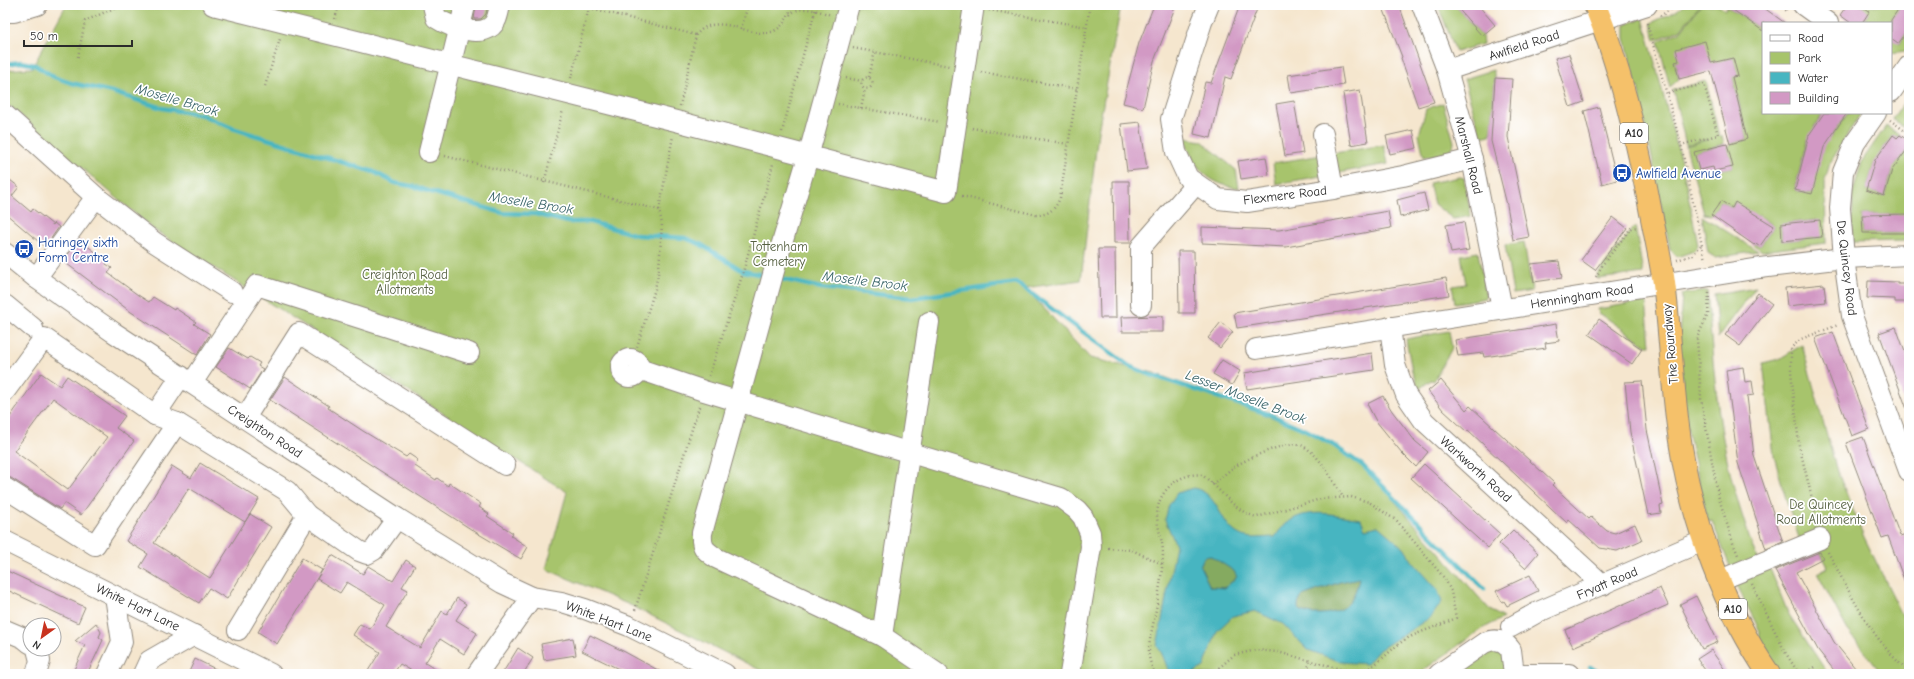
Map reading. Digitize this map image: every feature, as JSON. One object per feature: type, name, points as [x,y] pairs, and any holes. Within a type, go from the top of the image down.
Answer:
[{"type":"highway","name":"The Roundway","points":[[1598,12],[1615,56],[1639,155],[1664,283],[1681,447],[1691,498],[1720,580],[1753,651],[1769,674]]},
{"type":"street","points":[[5,12],[14,12],[37,5]]},
{"type":"street","points":[[213,5],[676,121],[808,157],[946,192],[974,6]]},
{"type":"street","points":[[433,5],[436,18],[444,23],[477,32],[491,27],[496,21],[500,5]]},
{"type":"street","points":[[849,5],[808,157],[738,401],[702,533],[701,543],[706,551],[716,558],[882,636],[938,674]]},
{"type":"street","name":"Flexmere Road","points":[[1209,5],[1202,22],[1171,119],[1176,152],[1188,178],[1195,185],[1218,199],[1247,202],[1333,189],[1403,176],[1472,158]]},
{"type":"street","name":"Marshall Road","points":[[1422,5],[1447,70],[1472,158],[1502,308]]},
{"type":"street","points":[[1802,5],[1827,22]]},
{"type":"street","points":[[429,152],[466,6]]},
{"type":"street","points":[[1598,12],[1645,6]]},
{"type":"street","name":"Awlfield Road","points":[[1447,70],[1598,12]]},
{"type":"street","points":[[1892,90],[1901,70]]},
{"type":"street","points":[[5,115],[96,197],[154,242],[232,292]]},
{"type":"street","name":"De Quincey Road","points":[[1881,115],[1855,143],[1843,172],[1840,208],[1844,258],[1853,319],[1909,471]]},
{"type":"street","points":[[1323,134],[1333,189]]},
{"type":"street","points":[[1141,305],[1141,248],[1195,185]]},
{"type":"street","points":[[36,278],[96,197]]},
{"type":"street","name":"Creighton Road","points":[[5,253],[36,278],[113,332],[397,518],[502,584],[532,597]]},
{"type":"street","name":"Henningham Road","points":[[1256,349],[1502,308],[1760,268],[1844,258],[1909,255]]},
{"type":"street","points":[[155,415],[187,380],[257,285],[469,353]]},
{"type":"street","points":[[5,305],[33,328]]},
{"type":"street","points":[[882,636],[929,322]]},
{"type":"street","name":"Warkworth Road","points":[[1390,326],[1395,365],[1406,395],[1424,421],[1603,585]]},
{"type":"street","points":[[245,418],[299,333],[505,465]]},
{"type":"street","points":[[5,391],[44,338],[155,415],[177,423],[287,491],[307,515],[359,551],[367,554],[374,550],[397,518]]},
{"type":"street","points":[[636,364],[704,391],[1062,498],[1077,510],[1087,525],[1091,548],[1070,674]]},
{"type":"street","points":[[5,488],[95,545],[177,423]]},
{"type":"street","points":[[238,630],[307,515]]},
{"type":"street","points":[[1720,580],[1820,539]]},
{"type":"street","name":"Fryatt Road","points":[[1439,674],[1484,642],[1506,634],[1538,612],[1705,540]]},
{"type":"street","name":"White Hart Lane","points":[[5,541],[194,635],[265,673]]},
{"type":"street","points":[[107,674],[122,642],[115,596]]},
{"type":"street","points":[[477,674],[532,597]]},
{"type":"street","name":"White Hart Lane","points":[[532,597],[562,602],[629,626],[724,674]]},
{"type":"street","points":[[5,630],[22,637]]},
{"type":"street","points":[[1506,634],[1511,650],[1514,674],[1569,674]]},
{"type":"street","points":[[143,674],[149,661],[194,635]]},
{"type":"street","points":[[36,674],[40,661],[39,657]]},
{"type":"path","points":[[78,57],[85,20],[121,5]]},
{"type":"path","points":[[578,5],[696,34]]},
{"type":"path","points":[[741,29],[748,5]]},
{"type":"path","points":[[636,364],[659,269],[659,250],[662,224],[659,210],[676,121],[696,34],[706,25],[713,24],[757,33],[774,31],[785,24],[792,5]]},
{"type":"path","points":[[814,15],[817,5]]},
{"type":"path","points":[[946,192],[1036,215],[1045,215],[1051,212],[1057,205],[1061,190],[1090,5]]},
{"type":"path","points":[[974,6],[1087,27]]},
{"type":"path","points":[[1645,6],[1681,144],[1706,261]]},
{"type":"path","points":[[788,17],[792,12],[801,10],[818,11]]},
{"type":"path","points":[[265,86],[285,23]]},
{"type":"path","points":[[865,89],[869,88],[872,84],[869,77],[875,52]]},
{"type":"path","points":[[865,89],[861,84],[862,78],[869,77]]},
{"type":"path","points":[[1668,93],[1704,84],[1718,135],[1681,144]]},
{"type":"path","points":[[861,108],[865,89]]},
{"type":"path","points":[[1881,115],[1909,134]]},
{"type":"path","points":[[429,152],[659,210]]},
{"type":"path","points":[[1600,293],[1595,276],[1631,228],[1638,227]]},
{"type":"path","points":[[1672,262],[1693,255],[1702,244]]},
{"type":"path","points":[[629,626],[636,609],[747,258]]},
{"type":"path","points":[[1708,288],[1708,314],[1697,338],[1701,399],[1718,495],[1733,543],[1744,570],[1785,652],[1800,674]]},
{"type":"path","points":[[1853,319],[1801,339],[1791,348],[1791,371],[1799,445],[1818,518],[1820,539],[1864,619],[1893,658],[1909,672]]},
{"type":"path","points":[[1212,484],[1235,467],[1261,454],[1289,444],[1302,445],[1318,459],[1343,497]]},
{"type":"path","points":[[1155,674],[1149,652],[1163,548],[1157,524],[1157,513],[1159,502],[1164,494],[1173,483],[1186,476],[1195,474],[1202,475],[1236,508],[1257,517],[1320,499],[1343,497],[1369,502],[1397,521],[1445,579],[1451,591],[1456,618],[1445,624],[1412,636],[1397,645],[1372,668],[1365,671],[1356,673],[1310,662],[1278,652],[1256,650],[1234,655],[1212,674]]},
{"type":"path","points":[[1118,548],[1132,550],[1162,564]]},
{"type":"path","points":[[1306,674],[1310,662]]},
{"type":"path","points":[[1804,674],[1817,666]]},
{"type":"green space","name":"Tottenham Cemetery","points":[[69,5],[1121,5],[1098,132],[1081,280],[1025,288],[1090,358],[1154,373],[1306,430],[1363,465],[1490,610],[1503,618],[1480,630],[1418,674],[768,674],[632,606],[546,569],[567,492],[153,229],[5,102],[5,70],[32,68],[65,7]]},
{"type":"green space","points":[[1438,5],[1455,5],[1482,36],[1483,44],[1456,52]]},
{"type":"green space","points":[[1684,5],[1700,5],[1680,30],[1655,40],[1651,23],[1676,11]]},
{"type":"green space","points":[[1701,5],[1718,5],[1725,10],[1727,6],[1762,30],[1762,114],[1820,114],[1822,115],[1814,127],[1830,138],[1847,114],[1860,114],[1830,163],[1825,180],[1826,243],[1762,251],[1754,245],[1756,243],[1760,246],[1774,226],[1759,215],[1753,223],[1735,202],[1732,208],[1721,201],[1711,215],[1704,214],[1686,146],[1709,139],[1686,145],[1673,90],[1706,81],[1719,136],[1722,136],[1724,144],[1695,152],[1699,170],[1713,167],[1714,171],[1733,167],[1728,150],[1730,144],[1747,139],[1733,77],[1738,76],[1733,58],[1711,64],[1675,62],[1679,79],[1670,87],[1658,41],[1680,32]],"holes":[[[1807,140],[1824,144],[1811,194],[1795,190]],[[1817,220],[1821,237],[1782,241],[1781,224]]]},
{"type":"green space","points":[[1860,5],[1901,5],[1890,22],[1863,22],[1869,12]]},
{"type":"green space","points":[[1643,18],[1683,169],[1698,245],[1694,251],[1677,257],[1670,249],[1638,87],[1637,88],[1625,38],[1625,25]]},
{"type":"green space","points":[[1909,29],[1909,46],[1905,51],[1892,53],[1892,40],[1899,44]]},
{"type":"green space","points":[[1493,70],[1495,78],[1492,130],[1490,135],[1481,137],[1464,79]]},
{"type":"green space","points":[[1909,95],[1909,131],[1892,119]]},
{"type":"green space","points":[[1443,103],[1454,142],[1453,146],[1450,150],[1443,154],[1424,157],[1419,135],[1426,109]]},
{"type":"green space","points":[[1886,126],[1900,135],[1897,138],[1893,135],[1879,155],[1895,166],[1909,147],[1909,215],[1862,215],[1863,233],[1909,233],[1909,241],[1852,242],[1853,192],[1862,161]],"holes":[[[1874,164],[1892,171],[1884,196],[1866,190]]]},
{"type":"green space","points":[[1185,138],[1202,141],[1236,170],[1239,188],[1218,183],[1203,172],[1192,157]]},
{"type":"green space","points":[[1384,145],[1388,164],[1276,184],[1273,163]]},
{"type":"green space","points":[[1460,177],[1464,178],[1471,216],[1453,219],[1434,204],[1429,183]]},
{"type":"green space","points":[[1702,216],[1758,251],[1716,258],[1708,253]]},
{"type":"green space","points":[[1635,226],[1643,273],[1598,279],[1597,275]]},
{"type":"green space","points":[[1524,242],[1532,291],[1513,294],[1505,245]]},
{"type":"green space","points":[[1478,252],[1486,298],[1455,303],[1452,286],[1466,284],[1461,255]]},
{"type":"green space","points":[[1756,287],[1718,338],[1714,294]]},
{"type":"green space","points":[[1707,291],[1714,373],[1722,434],[1736,494],[1757,559],[1731,569],[1712,521],[1708,522],[1686,422],[1679,340],[1682,294]]},
{"type":"green space","points":[[1646,301],[1650,345],[1646,345],[1599,313],[1598,309]]},
{"type":"green space","points":[[1449,331],[1452,348],[1434,381],[1431,380],[1419,389],[1412,371],[1406,339]]},
{"type":"green space","name":"De Quincey Road Allotments","points":[[1802,345],[1836,468],[1864,537],[1909,629],[1909,674],[1882,674],[1847,629],[1817,573],[1828,567],[1816,544],[1803,550],[1786,499],[1774,456],[1763,363],[1779,359]]},
{"type":"green space","points":[[1211,556],[1235,571],[1237,577],[1225,588],[1210,587],[1200,566],[1204,557]]},
{"type":"green space","points":[[1769,566],[1788,613],[1828,674],[1779,674],[1759,640],[1760,631],[1734,580]]},
{"type":"green space","points":[[1359,577],[1355,593],[1342,609],[1335,612],[1319,614],[1308,613],[1298,609],[1298,604],[1302,596],[1340,582]]},
{"type":"green space","points":[[1488,648],[1497,648],[1504,657],[1505,674],[1450,674]]},
{"type":"water","points":[[1193,488],[1202,491],[1214,502],[1227,524],[1244,537],[1275,537],[1283,526],[1293,519],[1314,513],[1361,519],[1365,529],[1378,526],[1404,548],[1413,562],[1437,589],[1442,602],[1431,617],[1379,650],[1367,664],[1341,662],[1308,650],[1283,624],[1255,611],[1233,616],[1217,631],[1204,667],[1191,674],[1170,674],[1163,656],[1157,646],[1176,545],[1165,520],[1169,505],[1177,493]],"holes":[[[1211,556],[1234,571],[1237,577],[1225,588],[1210,587],[1200,566],[1204,557]],[[1359,578],[1351,599],[1341,609],[1335,612],[1319,614],[1308,613],[1298,609],[1298,604],[1302,596],[1340,582]]]},
{"type":"building","points":[[476,5],[488,5],[486,14],[481,19],[474,19]]},
{"type":"building","points":[[1154,5],[1176,5],[1154,61],[1143,108],[1123,103],[1139,43]]},
{"type":"building","points":[[1240,5],[1247,5],[1257,9],[1231,79],[1225,77],[1211,138],[1194,134],[1205,82],[1211,83]]},
{"type":"building","points":[[1382,5],[1399,5],[1434,102],[1418,107],[1401,58],[1402,57]]},
{"type":"building","points":[[1455,5],[1478,5],[1495,25],[1482,36]]},
{"type":"building","points":[[1726,5],[1760,5],[1784,22],[1762,22],[1762,30]]},
{"type":"building","points":[[1847,5],[1860,5],[1869,12],[1863,22],[1850,22],[1840,15]]},
{"type":"building","points":[[1901,5],[1909,5],[1909,29],[1898,44],[1892,40],[1891,20]]},
{"type":"building","points":[[1705,41],[1711,63],[1733,58],[1738,76],[1732,77],[1747,139],[1730,144],[1711,71],[1679,79],[1675,62],[1679,61],[1676,49]]},
{"type":"building","points":[[1569,54],[1584,102],[1570,107],[1555,58]]},
{"type":"building","points":[[1341,67],[1344,85],[1291,93],[1288,75]]},
{"type":"building","points":[[1495,78],[1512,79],[1508,137],[1529,237],[1513,240],[1507,205],[1491,141]]},
{"type":"building","points":[[1360,90],[1368,142],[1351,145],[1343,93]]},
{"type":"building","points":[[1294,101],[1303,153],[1285,156],[1276,104]]},
{"type":"building","points":[[1599,107],[1617,180],[1602,184],[1584,111]]},
{"type":"building","points":[[1823,114],[1846,114],[1824,147],[1812,194],[1795,190],[1809,135]]},
{"type":"building","points":[[1140,122],[1147,169],[1127,171],[1121,124]]},
{"type":"building","points":[[1413,130],[1417,148],[1390,154],[1386,136]]},
{"type":"building","points":[[1893,135],[1897,138],[1900,135],[1909,141],[1909,147],[1892,170],[1884,196],[1866,190],[1875,160]]},
{"type":"building","points":[[1727,144],[1733,167],[1714,171],[1713,167],[1699,170],[1694,152]]},
{"type":"building","points":[[1266,157],[1269,175],[1241,179],[1238,161]]},
{"type":"building","points":[[10,180],[19,187],[12,196],[31,212],[33,209],[53,225],[54,223],[59,227],[45,247],[5,213],[5,186]]},
{"type":"building","points":[[1113,181],[1129,181],[1130,243],[1114,243]]},
{"type":"building","points":[[1424,193],[1428,210],[1400,217],[1397,200]]},
{"type":"building","points":[[1721,201],[1732,208],[1735,202],[1774,226],[1760,246],[1756,243],[1754,245],[1711,215]]},
{"type":"building","points":[[1388,211],[1391,228],[1286,247],[1202,243],[1202,227],[1279,230]]},
{"type":"building","points":[[1909,214],[1909,233],[1863,233],[1862,215]]},
{"type":"building","points":[[1613,217],[1627,228],[1595,270],[1581,260]]},
{"type":"building","points":[[1820,220],[1822,237],[1782,241],[1781,224]]},
{"type":"building","points":[[1464,222],[1469,250],[1451,253],[1446,225]]},
{"type":"building","points":[[79,240],[108,261],[106,264],[112,268],[108,273],[138,295],[149,302],[153,297],[174,310],[175,308],[196,322],[194,324],[210,334],[197,355],[131,312],[63,261]]},
{"type":"building","points":[[1098,249],[1115,249],[1116,318],[1100,318]]},
{"type":"building","points":[[1178,251],[1194,251],[1195,313],[1179,313]]},
{"type":"building","points":[[1559,261],[1562,278],[1534,282],[1531,264]]},
{"type":"building","points":[[1446,278],[1449,295],[1237,328],[1234,313]]},
{"type":"building","points":[[1868,281],[1909,284],[1909,302],[1895,302],[1895,299],[1867,298]]},
{"type":"building","points":[[1824,284],[1826,302],[1787,306],[1785,288]]},
{"type":"building","points":[[1758,293],[1772,304],[1740,346],[1725,335]]},
{"type":"building","points":[[1163,316],[1163,332],[1122,332],[1121,317]]},
{"type":"building","points":[[1599,319],[1642,349],[1632,364],[1589,334]]},
{"type":"building","points":[[1221,322],[1233,332],[1220,348],[1208,338]]},
{"type":"building","points":[[1556,324],[1559,341],[1545,343],[1546,348],[1484,357],[1483,353],[1458,356],[1455,340]]},
{"type":"building","points":[[1896,327],[1909,363],[1909,412],[1879,333]]},
{"type":"building","points":[[1833,332],[1869,429],[1852,436],[1815,338]]},
{"type":"building","points":[[229,348],[248,359],[250,357],[260,363],[258,366],[263,369],[250,389],[216,367]]},
{"type":"building","points":[[1372,353],[1374,370],[1247,389],[1244,373]]},
{"type":"building","points":[[1222,360],[1240,371],[1232,385],[1213,374]]},
{"type":"building","points":[[1743,367],[1745,382],[1752,381],[1754,395],[1747,396],[1754,456],[1783,542],[1766,549],[1738,463],[1726,370]]},
{"type":"building","points":[[41,373],[60,386],[67,376],[125,416],[116,428],[134,441],[81,515],[64,503],[60,509],[11,478],[5,477],[5,424]],"holes":[[[53,398],[107,437],[68,490],[14,451]]]},
{"type":"building","points":[[285,377],[329,406],[328,408],[363,431],[406,457],[409,454],[418,460],[415,466],[436,480],[437,478],[448,486],[449,483],[481,504],[479,507],[489,514],[487,516],[513,533],[511,536],[528,547],[521,559],[477,533],[270,400]]},
{"type":"building","points":[[1441,380],[1466,410],[1470,406],[1554,483],[1552,485],[1589,519],[1591,517],[1607,531],[1615,533],[1635,524],[1642,540],[1617,551],[1600,548],[1569,520],[1567,523],[1468,430],[1467,432],[1443,410],[1428,391]]},
{"type":"building","points":[[1642,381],[1647,430],[1663,505],[1660,506],[1661,513],[1648,515],[1630,432],[1625,382]]},
{"type":"building","points":[[1383,396],[1392,411],[1415,441],[1428,452],[1416,467],[1402,453],[1376,421],[1367,404]]},
{"type":"building","points":[[1863,437],[1900,536],[1909,533],[1909,588],[1907,588],[1888,536],[1882,538],[1846,443]]},
{"type":"building","points":[[200,463],[259,499],[245,522],[250,514],[271,527],[227,599],[209,588],[199,603],[140,567],[148,554],[126,541],[172,466],[191,478]],"holes":[[[189,488],[245,522],[210,578],[154,543]]]},
{"type":"building","points":[[1424,464],[1500,534],[1488,548],[1411,478]]},
{"type":"building","points":[[1513,530],[1538,553],[1525,568],[1499,544]]},
{"type":"building","points":[[1820,552],[1823,558],[1796,572],[1834,642],[1860,674],[1837,674],[1818,650],[1775,570]]},
{"type":"building","points":[[332,555],[363,574],[368,566],[393,581],[406,560],[415,566],[402,587],[408,590],[386,627],[420,648],[442,611],[447,614],[457,598],[466,604],[456,620],[477,633],[464,654],[440,639],[425,663],[443,674],[417,674],[400,664],[393,674],[366,674],[380,652],[353,635],[360,624],[370,629],[385,605],[347,582],[340,593],[317,579]]},
{"type":"building","points":[[302,558],[322,570],[277,644],[258,632]]},
{"type":"building","points":[[5,570],[85,607],[78,623],[5,589]]},
{"type":"building","points":[[1530,575],[1538,591],[1507,606],[1504,601],[1502,602],[1496,591]]},
{"type":"building","points":[[1660,588],[1668,605],[1573,647],[1565,630]]},
{"type":"building","points":[[1696,596],[1718,642],[1702,649],[1680,604]]},
{"type":"building","points":[[96,623],[101,632],[99,637],[103,640],[98,651],[87,674],[72,674],[85,645],[75,641]]},
{"type":"building","points":[[590,635],[665,674],[629,674],[582,651]]},
{"type":"building","points":[[573,638],[576,655],[544,660],[541,644]]},
{"type":"building","points":[[518,648],[533,658],[523,674],[502,674]]},
{"type":"building","points":[[1711,650],[1728,674],[1708,674],[1697,659]]},
{"type":"building","points":[[195,659],[226,674],[188,674]]},
{"type":"waterway","name":"Moselle Brook","points":[[5,64],[21,62],[35,65],[54,77],[71,83],[112,92],[162,108],[202,115],[232,128],[374,172],[395,183],[411,186],[503,213],[535,214],[568,222],[590,222],[637,235],[685,238],[700,244],[743,271],[768,276]]},
{"type":"waterway","name":"Lesser Moselle Brook","points":[[777,278],[821,288],[912,298],[1017,283],[1129,366],[1151,375],[1269,414],[1306,430],[1333,445],[1362,465],[1484,589]]},
{"type":"waterway","name":"Lesser Moselle Brook","points":[[1590,667],[1601,674]]},
{"type":"place","name":"Awlfield Avenue","points":[[1622,173]]},
{"type":"place","name":"Haringey sixth Form Centre","points":[[24,249]]},
{"type":"park label","name":"Creighton Road Allotments","points":[[405,282]]}]
